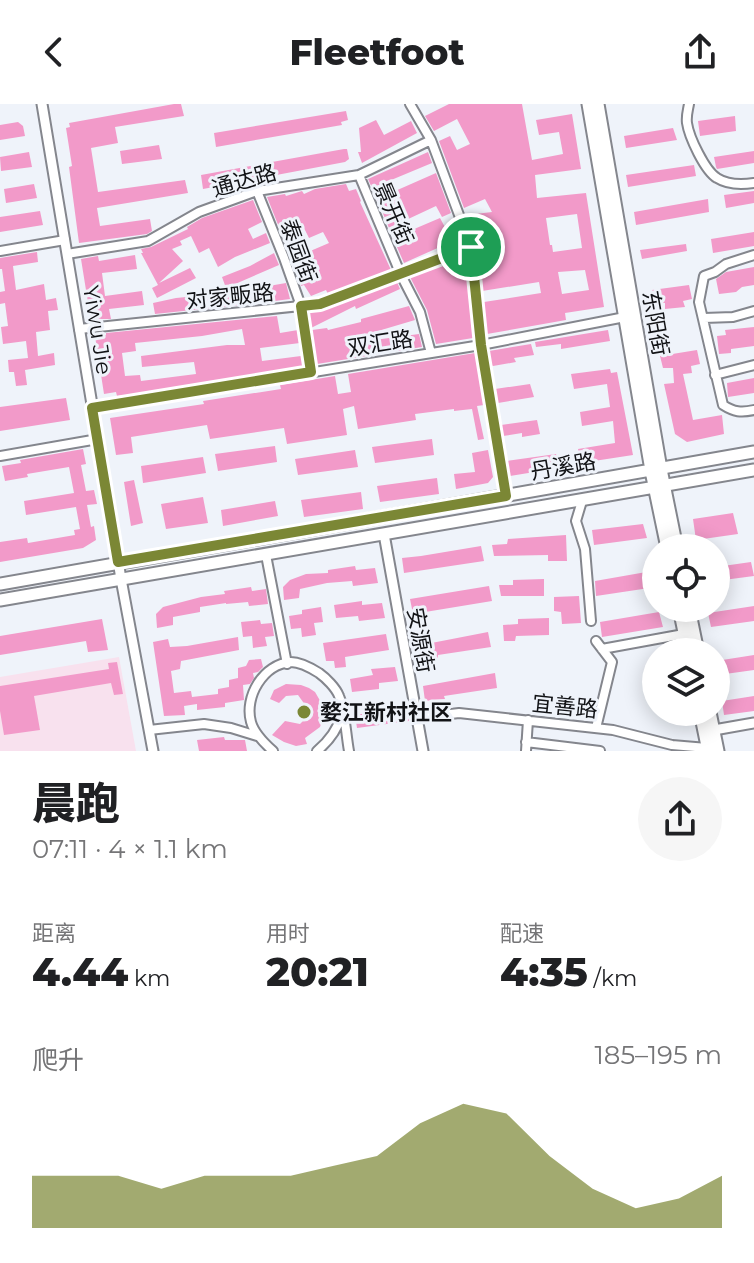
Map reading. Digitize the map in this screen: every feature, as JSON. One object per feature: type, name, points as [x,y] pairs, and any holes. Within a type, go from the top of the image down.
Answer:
[{"type":"main road","name":"东阳街","points":[[588,104],[625,317],[656,470],[673,534]]},
{"type":"main road","name":"东阳街","points":[[598,104],[656,470]]},
{"type":"main road","name":"丹溪路","points":[[0,584],[754,452]]},
{"type":"main road","name":"丹溪路","points":[[0,600],[754,470]]},
{"type":"main road","name":"东阳街","points":[[660,487],[665,534]]},
{"type":"main road","points":[[682,622],[685,638]]},
{"type":"main road","points":[[704,726],[711,750]]},
{"type":"main road","points":[[711,750],[713,726]]},
{"type":"street","name":"Yiwu Jie","points":[[42,104],[118,562],[153,751]]},
{"type":"street","points":[[410,104],[431,140],[471,247],[481,345],[506,496]]},
{"type":"street","points":[[689,104],[686,119],[690,135],[711,174],[738,185],[754,183]]},
{"type":"street","name":"通达路","points":[[67,254],[148,241],[199,212],[257,191],[359,175],[431,140]]},
{"type":"street","name":"景开街","points":[[359,175],[420,312],[431,353]]},
{"type":"street","name":"泰园街","points":[[257,191],[301,306],[311,372]]},
{"type":"street","points":[[0,251],[65,240]]},
{"type":"street","name":"对家畈路","points":[[79,329],[320,304],[471,247]]},
{"type":"street","points":[[754,255],[726,264],[704,276],[699,302],[723,405],[742,413],[754,410]]},
{"type":"street","points":[[704,318],[733,317],[754,311]]},
{"type":"street","name":"双汇路","points":[[92,408],[481,345],[625,317]]},
{"type":"street","points":[[715,375],[754,365]]},
{"type":"street","points":[[0,456],[98,439]]},
{"type":"street","points":[[582,501],[576,521],[585,549],[591,621]]},
{"type":"street","name":"安源街","points":[[384,534],[423,751]]},
{"type":"street","points":[[266,555],[287,664]]},
{"type":"street","points":[[596,728],[612,662],[599,645],[684,634]]},
{"type":"street","points":[[273,751],[251,724],[249,708],[252,693],[261,679],[274,668],[290,662],[307,666],[325,677],[339,694],[349,751]]},
{"type":"street","points":[[317,751],[335,732],[342,711]]},
{"type":"street","name":"宜善路","points":[[417,718],[459,713],[528,720],[613,730],[672,745],[711,750]]},
{"type":"street","points":[[528,720],[526,747],[595,750]]},
{"type":"street","points":[[714,730],[754,723]]},
{"type":"street","points":[[149,730],[204,724],[258,736]]},
{"type":"shaded area","points":[[119,657],[136,751],[0,751],[0,677]]},
{"type":"building","points":[[181,104],[184,116],[115,127],[118,143],[91,148],[98,192],[185,180],[188,193],[97,208],[100,226],[150,219],[152,231],[79,243],[69,167],[72,166],[66,128],[70,127],[69,123]]},
{"type":"building","points":[[449,104],[522,104],[532,160],[563,154],[559,132],[539,135],[536,120],[572,114],[581,169],[535,175],[537,198],[586,193],[604,307],[565,313],[566,320],[487,334],[484,302],[541,293],[539,282],[482,291],[478,246],[467,215],[492,212],[485,199],[464,208],[439,141],[450,136],[457,150],[470,144],[457,119],[434,131],[425,116]],"holes":[[[577,214],[582,248],[553,252],[546,218]],[[585,270],[589,290],[562,294],[558,272]]]},
{"type":"building","points":[[346,111],[348,120],[341,122],[342,125],[216,147],[214,133]]},
{"type":"building","points":[[735,116],[736,131],[700,136],[698,121]]},
{"type":"building","points":[[376,120],[384,135],[411,121],[417,133],[362,163],[358,152],[361,152],[359,128]]},
{"type":"building","points":[[18,122],[23,126],[25,136],[0,140],[0,125]]},
{"type":"building","points":[[673,128],[677,140],[626,148],[624,136]]},
{"type":"building","points":[[159,145],[162,159],[122,164],[120,151]]},
{"type":"building","points":[[347,149],[349,159],[345,162],[203,189],[201,175]]},
{"type":"building","points":[[754,151],[754,163],[716,167],[714,157]]},
{"type":"building","points":[[29,152],[32,167],[1,171],[0,157]]},
{"type":"building","points":[[428,152],[432,163],[372,188],[368,179]]},
{"type":"building","points":[[694,165],[696,176],[628,187],[626,175]]},
{"type":"building","points":[[436,173],[451,213],[442,217],[436,206],[389,228],[377,199]]},
{"type":"building","points":[[34,184],[37,198],[6,203],[4,189]]},
{"type":"building","points":[[346,184],[349,191],[356,189],[391,270],[328,294],[326,290],[311,296],[304,285],[301,286],[287,246],[303,238],[308,252],[329,243],[323,232],[309,238],[304,228],[283,237],[267,197],[302,191],[304,194]]},
{"type":"building","points":[[754,191],[754,203],[726,208],[724,195]]},
{"type":"building","points":[[708,199],[709,212],[636,225],[634,212]]},
{"type":"building","points":[[253,200],[262,222],[248,229],[253,239],[266,233],[270,243],[218,267],[209,248],[199,253],[191,236],[180,241],[182,245],[172,249],[183,261],[159,283],[190,268],[196,278],[157,298],[152,288],[158,285],[141,249],[188,229],[202,218]]},
{"type":"building","points":[[40,211],[43,225],[0,232],[0,217]]},
{"type":"building","points":[[440,218],[448,233],[457,229],[460,238],[404,263],[393,238]]},
{"type":"building","points":[[754,232],[754,246],[713,253],[711,239]]},
{"type":"building","points":[[686,244],[687,251],[642,259],[640,250]]},
{"type":"building","points":[[37,252],[38,262],[13,266],[16,290],[44,284],[46,300],[56,298],[58,310],[48,311],[50,330],[36,332],[38,356],[54,353],[55,365],[25,370],[27,385],[16,386],[14,372],[9,372],[8,360],[28,358],[26,341],[3,344],[1,327],[8,326],[5,303],[0,304],[0,292],[5,291],[0,258]]},
{"type":"building","points":[[274,253],[279,265],[226,288],[222,277]]},
{"type":"building","points":[[135,255],[137,269],[102,273],[105,296],[142,291],[144,305],[109,309],[111,319],[97,319],[90,315],[81,259],[98,256],[99,261]]},
{"type":"building","points":[[465,261],[473,338],[436,344],[427,310],[410,277],[448,263]]},
{"type":"building","points":[[754,267],[754,285],[719,294],[716,279],[726,272]]},
{"type":"building","points":[[397,282],[400,289],[356,309],[355,306],[311,328],[309,312],[322,311]]},
{"type":"building","points":[[286,283],[290,299],[155,314],[153,303]]},
{"type":"building","points":[[689,285],[692,299],[683,301],[685,307],[665,309],[665,303],[655,302],[652,290]]},
{"type":"building","points":[[409,306],[415,320],[351,339],[352,343],[419,334],[422,347],[317,364],[312,330],[328,330],[361,322],[361,319]]},
{"type":"building","points":[[277,316],[280,333],[298,330],[300,343],[260,348],[262,361],[301,356],[303,367],[136,394],[104,394],[95,336]],"holes":[[[242,329],[245,345],[141,356],[142,367],[194,362],[196,374],[141,381],[140,375],[125,376],[122,353],[136,351],[135,343]]]},
{"type":"building","points":[[754,327],[754,346],[719,354],[717,336],[726,335],[725,330]]},
{"type":"building","points":[[608,330],[610,341],[561,349],[561,344],[536,347],[535,342]]},
{"type":"building","points":[[531,344],[534,355],[514,358],[516,362],[491,365],[489,351]]},
{"type":"building","points":[[697,350],[700,364],[691,366],[692,373],[683,374],[693,420],[722,415],[724,434],[687,442],[675,434],[664,384],[674,383],[673,368],[663,368],[660,356]]},
{"type":"building","points":[[475,353],[484,405],[477,406],[484,439],[478,440],[472,409],[415,414],[416,420],[358,429],[354,406],[343,409],[347,435],[287,444],[284,428],[210,439],[207,425],[131,437],[133,453],[116,455],[110,418],[204,404],[203,401],[281,389],[280,385],[335,376],[338,394],[351,392],[348,374]]},
{"type":"building","points":[[610,369],[611,373],[617,372],[633,455],[581,463],[578,449],[615,443],[613,421],[582,426],[580,412],[610,407],[607,384],[574,389],[571,374]]},
{"type":"building","points":[[754,378],[754,393],[728,397],[727,383]]},
{"type":"building","points":[[530,384],[534,397],[498,403],[495,389]]},
{"type":"building","points":[[66,398],[70,420],[0,431],[0,407]]},
{"type":"building","points":[[537,420],[540,434],[503,436],[501,425]]},
{"type":"building","points":[[432,439],[434,455],[375,463],[372,447]]},
{"type":"building","points":[[275,446],[277,462],[218,471],[215,454]]},
{"type":"building","points":[[83,449],[86,464],[81,465],[86,491],[94,490],[97,504],[87,505],[96,540],[83,548],[0,562],[0,542],[27,538],[28,543],[75,535],[74,530],[80,529],[76,507],[26,515],[24,501],[74,493],[69,467],[5,481],[2,466]]},
{"type":"building","points":[[355,450],[358,467],[298,475],[295,459]]},
{"type":"building","points":[[488,450],[493,477],[488,483],[456,489],[454,474],[475,472],[472,453]]},
{"type":"building","points":[[556,454],[559,468],[510,476],[507,461]]},
{"type":"building","points":[[203,457],[206,473],[143,483],[141,466]]},
{"type":"building","points":[[437,478],[439,494],[380,502],[377,486]]},
{"type":"building","points":[[134,480],[143,523],[131,526],[124,482]]},
{"type":"building","points":[[361,492],[363,509],[304,517],[301,500]]},
{"type":"building","points":[[203,497],[208,523],[166,529],[161,504]]},
{"type":"building","points":[[275,501],[278,516],[223,526],[221,510]]},
{"type":"building","points":[[733,513],[738,534],[695,534],[693,519]]},
{"type":"building","points":[[643,524],[646,534],[642,534],[642,539],[594,545],[592,530]]},
{"type":"building","points":[[566,535],[567,561],[548,561],[548,555],[494,556],[492,545],[507,544],[508,539]]},
{"type":"building","points":[[481,546],[484,561],[404,573],[402,558]]},
{"type":"building","points":[[751,562],[754,576],[730,579],[730,565]]},
{"type":"building","points":[[355,566],[356,570],[375,568],[378,583],[353,586],[352,581],[327,583],[300,589],[299,598],[284,600],[283,587],[290,580],[306,574],[328,573],[328,570]]},
{"type":"building","points":[[642,573],[642,589],[596,596],[595,581]]},
{"type":"building","points":[[544,579],[544,596],[501,596],[499,585],[513,585],[513,580]]},
{"type":"building","points":[[489,586],[492,601],[413,614],[410,599]]},
{"type":"building","points":[[251,587],[252,591],[266,589],[268,604],[249,606],[248,602],[200,607],[200,612],[173,617],[173,625],[157,628],[156,614],[163,607]]},
{"type":"building","points":[[579,596],[581,623],[562,624],[561,612],[554,611],[554,597]]},
{"type":"building","points":[[362,601],[362,605],[382,603],[385,618],[359,621],[358,616],[336,618],[334,605]]},
{"type":"building","points":[[754,606],[754,621],[711,627],[710,622],[730,622],[730,610]]},
{"type":"building","points":[[321,607],[323,622],[314,623],[316,635],[302,637],[301,628],[291,629],[289,616]]},
{"type":"building","points":[[642,615],[642,622],[662,622],[663,627],[602,637],[600,622]]},
{"type":"building","points":[[549,618],[549,635],[516,636],[515,641],[504,641],[503,625],[518,624],[518,619]]},
{"type":"building","points":[[102,619],[108,650],[88,652],[86,641],[0,655],[0,636]]},
{"type":"building","points":[[260,620],[261,624],[272,623],[274,636],[265,637],[267,646],[253,648],[252,636],[243,637],[241,622]]},
{"type":"building","points":[[488,632],[491,647],[419,661],[416,646]]},
{"type":"building","points":[[386,634],[389,650],[345,657],[346,667],[335,668],[334,661],[326,661],[323,643]]},
{"type":"building","points":[[238,637],[239,650],[181,661],[180,669],[171,671],[174,693],[191,691],[192,697],[218,694],[218,689],[229,687],[229,680],[238,678],[238,668],[246,666],[249,660],[261,659],[263,667],[253,673],[250,684],[243,685],[244,700],[225,703],[225,707],[197,710],[197,704],[184,706],[185,715],[164,716],[153,642],[168,639],[170,647],[187,646]]},
{"type":"building","points":[[754,655],[754,670],[730,673],[730,659]]},
{"type":"building","points":[[117,662],[123,694],[114,695],[111,683],[34,696],[40,730],[4,735],[0,686],[109,669],[108,663]]},
{"type":"building","points":[[395,667],[398,681],[379,683],[379,689],[352,692],[350,679],[373,675],[371,669]]},
{"type":"building","points":[[495,673],[497,688],[425,701],[423,686]]},
{"type":"building","points":[[286,684],[309,688],[322,704],[324,710],[320,727],[305,738],[307,744],[296,746],[272,735],[285,721],[300,724],[308,716],[308,709],[298,695],[286,696],[279,703],[270,699],[274,690]]},
{"type":"building","points":[[754,696],[754,711],[730,714],[730,700]]},
{"type":"building","points":[[406,707],[409,721],[357,728],[355,715]]},
{"type":"building","points":[[224,737],[225,740],[245,740],[247,751],[199,751],[197,740]]},
{"type":"place","name":"婺江新村社区","points":[[304,712]]},
{"type":"route","points":[[471,247],[481,345],[506,496],[118,562],[92,408],[311,372],[301,306],[320,304],[471,247]]}]
